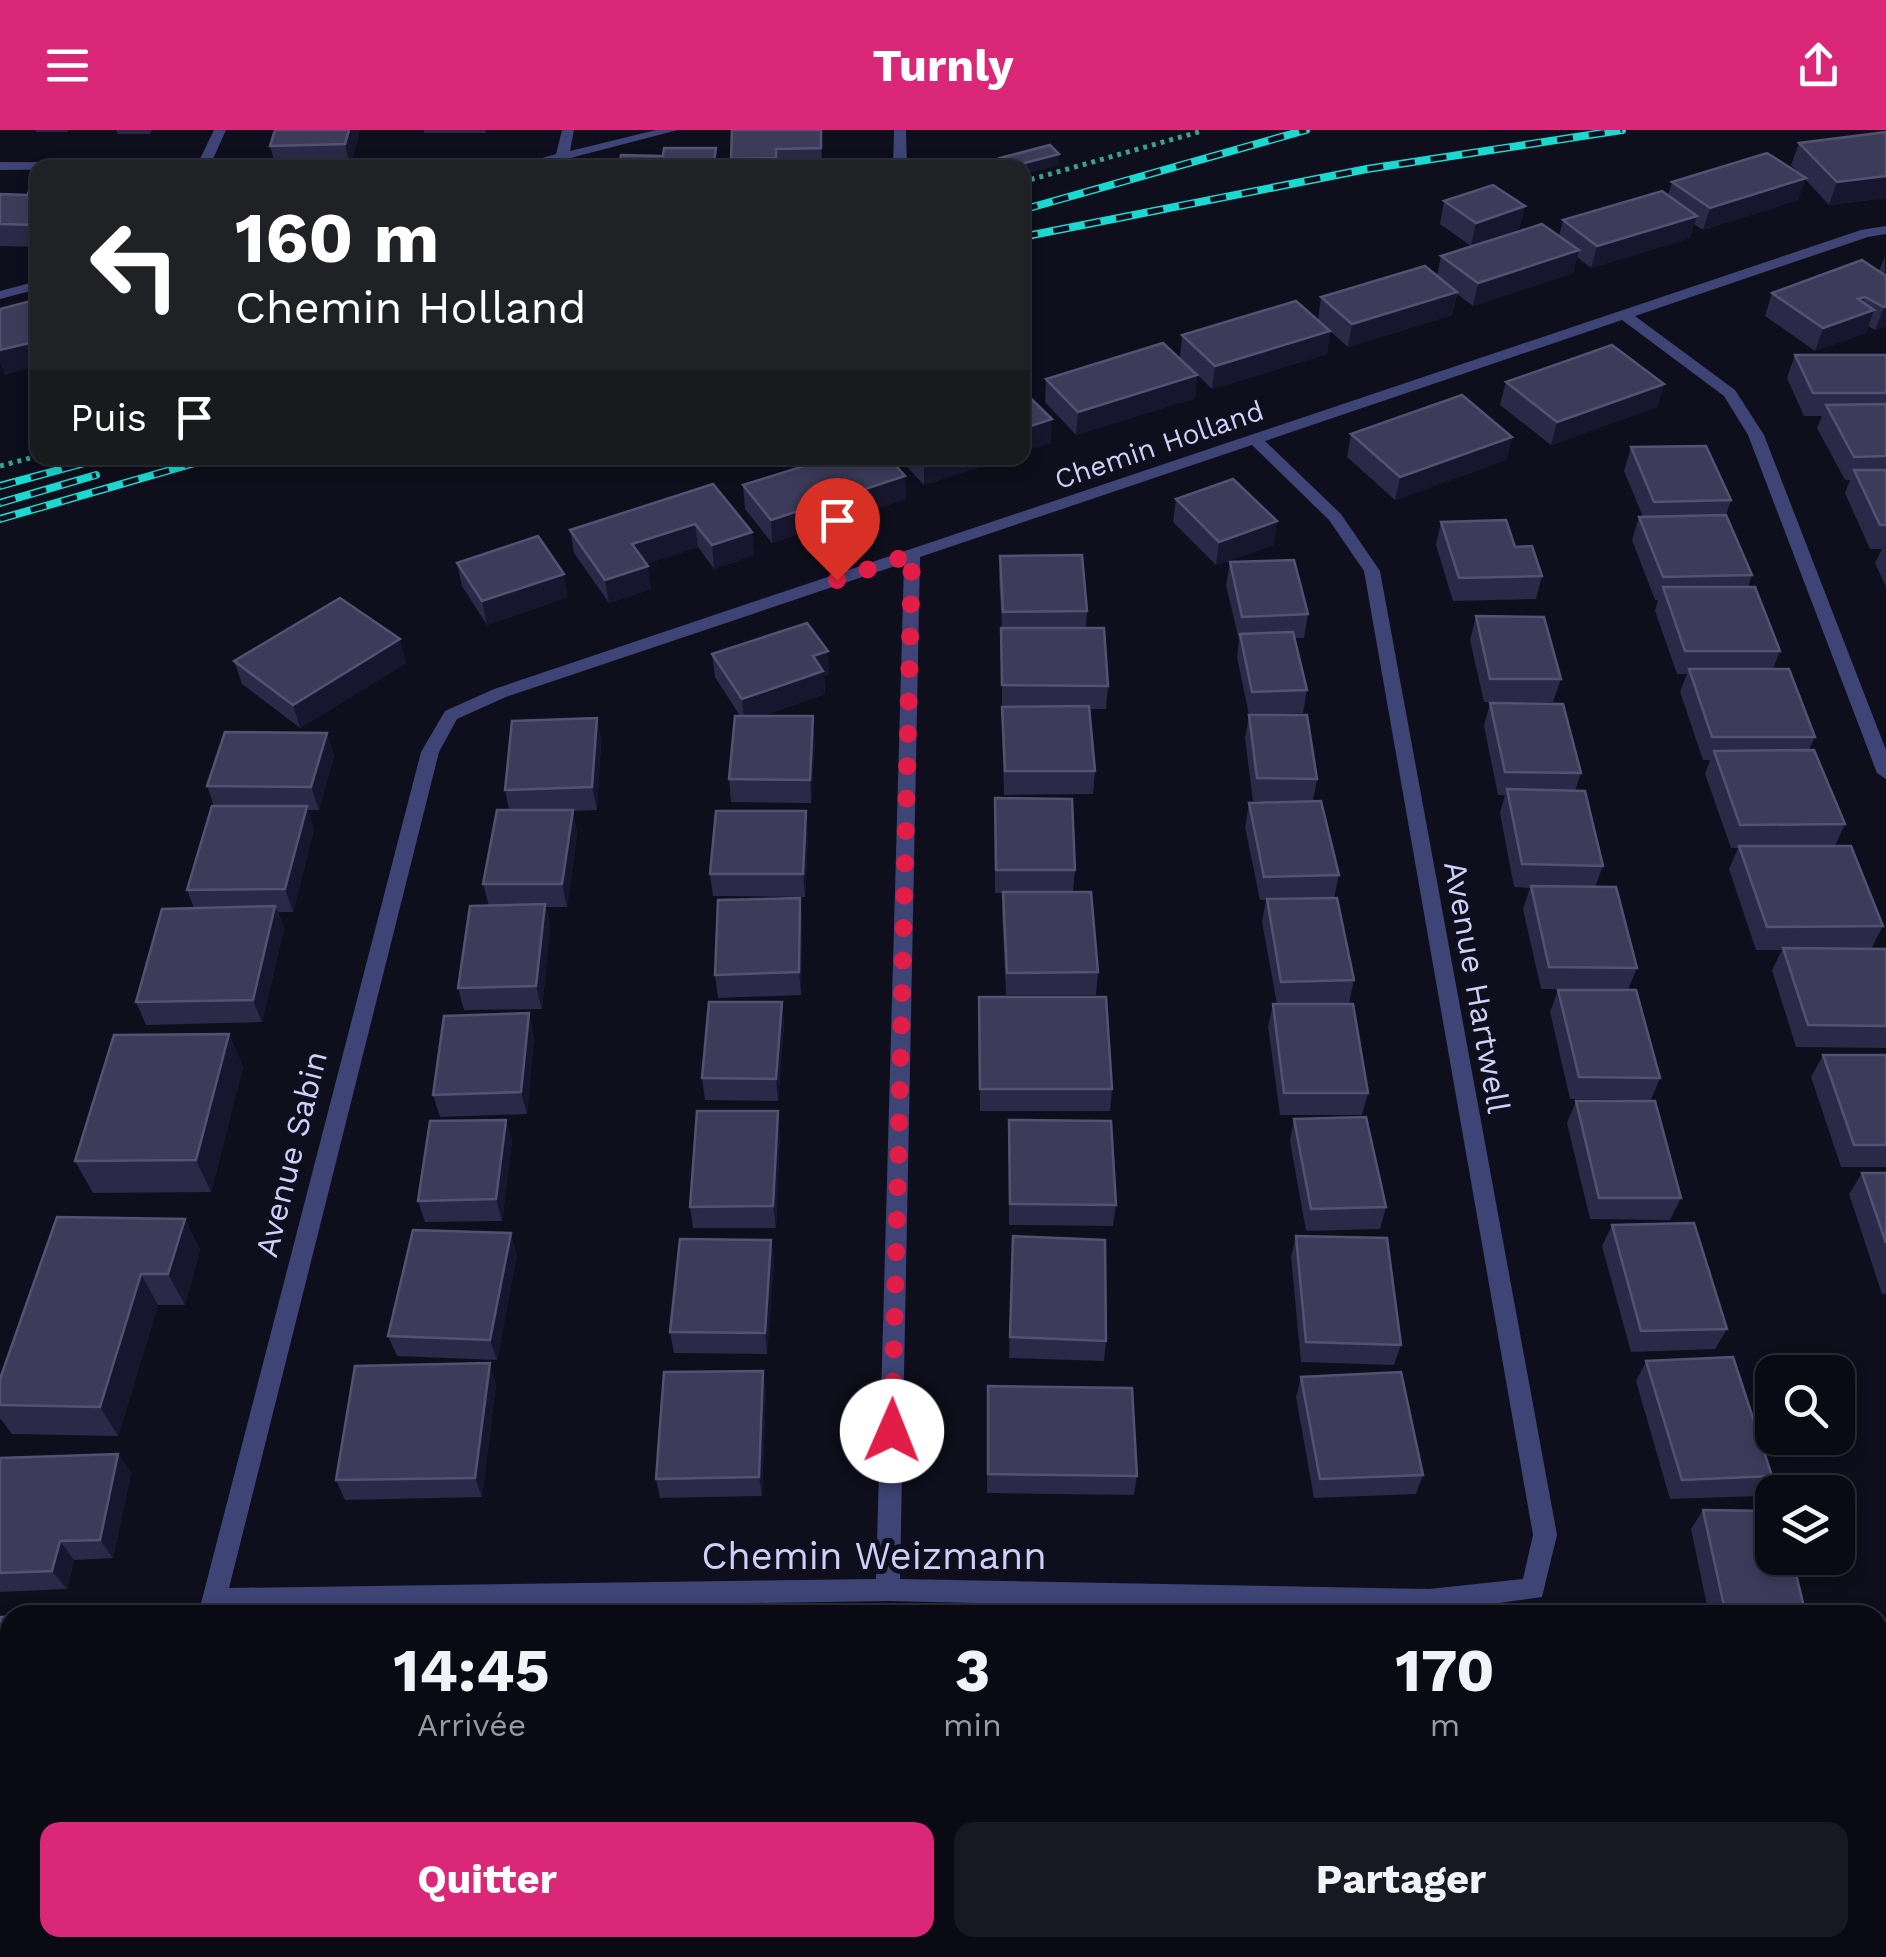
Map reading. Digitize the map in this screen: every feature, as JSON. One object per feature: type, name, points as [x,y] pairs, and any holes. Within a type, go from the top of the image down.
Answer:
[{"type":"street","points":[[206,160],[220,130]]},
{"type":"street","points":[[562,156],[568,130]]},
{"type":"street","points":[[546,160],[672,130]]},
{"type":"street","points":[[900,130],[900,160]]},
{"type":"street","points":[[0,166],[30,166]]},
{"type":"street","name":"Chemin Holland","points":[[451,715],[518,686],[1866,233],[1886,230]]},
{"type":"street","points":[[0,295],[30,288]]},
{"type":"street","points":[[1625,315],[1730,392],[1756,435],[1886,773]]},
{"type":"street","name":"Avenue Hartwell","points":[[1254,439],[1335,516],[1372,570],[1545,1535],[1533,1589]]},
{"type":"street","points":[[888,1590],[912,554]]},
{"type":"street","name":"Avenue Sabin","points":[[213,1605],[430,752],[451,715]]},
{"type":"street","name":"Chemin Weizmann","points":[[325,1605],[888,1590],[1429,1601],[1533,1589]]},
{"type":"path","points":[[1030,180],[1202,131]]},
{"type":"path","points":[[0,466],[30,458]]},
{"type":"building","points":[[275,130],[349,130],[345,144],[270,146]]},
{"type":"building","points":[[732,130],[821,130],[821,148],[776,149],[776,158],[731,159]]},
{"type":"building","points":[[1886,132],[1886,176],[1837,182],[1799,143]]},
{"type":"building","points":[[1050,145],[1059,154],[1030,162],[1000,158]]},
{"type":"building","points":[[664,148],[716,148],[714,160],[620,160],[621,155],[663,156]]},
{"type":"building","points":[[1767,153],[1806,178],[1710,208],[1672,182]]},
{"type":"building","points":[[1493,185],[1525,206],[1476,223],[1444,201]]},
{"type":"building","points":[[30,190],[30,225],[0,224],[0,194],[27,195]]},
{"type":"building","points":[[1662,191],[1697,216],[1597,246],[1563,220]]},
{"type":"building","points":[[1542,224],[1579,250],[1478,283],[1441,256]]},
{"type":"building","points":[[1862,260],[1886,276],[1884,307],[1865,297],[1858,299],[1874,310],[1823,328],[1772,293]]},
{"type":"building","points":[[1425,266],[1457,292],[1352,324],[1321,297]]},
{"type":"building","points":[[30,301],[30,343],[0,350],[0,309]]},
{"type":"building","points":[[1296,301],[1330,331],[1215,366],[1182,335]]},
{"type":"building","points":[[1163,343],[1197,375],[1078,412],[1046,379]]},
{"type":"building","points":[[1612,345],[1664,384],[1557,422],[1506,382]]},
{"type":"building","points":[[1795,355],[1886,355],[1886,393],[1813,393]]},
{"type":"building","points":[[1462,395],[1512,437],[1400,477],[1351,434]]},
{"type":"building","points":[[1030,398],[1052,419],[1030,426]]},
{"type":"building","points":[[1886,404],[1886,456],[1854,457],[1826,405]]},
{"type":"building","points":[[1706,446],[1731,500],[1654,502],[1631,447]]},
{"type":"building","points":[[807,465],[895,465],[905,476],[771,520],[743,485]]},
{"type":"building","points":[[1854,470],[1886,470],[1886,525],[1880,525]]},
{"type":"building","points":[[1233,479],[1277,521],[1219,542],[1176,499]]},
{"type":"building","points":[[713,484],[752,532],[712,545],[695,524],[632,544],[648,566],[605,580],[570,530]]},
{"type":"building","points":[[1726,515],[1752,575],[1663,577],[1639,517]]},
{"type":"building","points":[[1506,520],[1515,547],[1532,546],[1542,576],[1459,578],[1441,522]]},
{"type":"building","points":[[538,536],[564,574],[482,601],[457,563]]},
{"type":"building","points":[[1082,555],[1087,611],[1003,612],[1000,556]]},
{"type":"building","points":[[1294,560],[1308,614],[1242,617],[1230,562]]},
{"type":"building","points":[[1663,587],[1755,587],[1780,651],[1685,651]]},
{"type":"building","points":[[340,598],[400,639],[293,705],[234,661]]},
{"type":"building","points":[[1476,616],[1544,617],[1561,679],[1490,679]]},
{"type":"building","points":[[807,623],[828,651],[813,656],[823,671],[742,699],[712,654]]},
{"type":"building","points":[[1001,628],[1104,628],[1108,686],[1002,685]]},
{"type":"building","points":[[1293,632],[1307,690],[1252,692],[1240,634]]},
{"type":"building","points":[[1689,669],[1789,669],[1815,737],[1712,737]]},
{"type":"building","points":[[1490,703],[1563,704],[1581,773],[1505,772]]},
{"type":"building","points":[[1089,706],[1095,771],[1005,771],[1002,707]]},
{"type":"building","points":[[1249,715],[1307,715],[1317,779],[1257,778]]},
{"type":"building","points":[[735,716],[813,716],[810,780],[729,779]]},
{"type":"building","points":[[597,718],[592,787],[505,790],[512,721]]},
{"type":"building","points":[[225,732],[327,733],[311,787],[207,786]]},
{"type":"building","points":[[1814,750],[1845,824],[1740,825],[1714,751]]},
{"type":"building","points":[[1507,789],[1585,791],[1603,866],[1522,864]]},
{"type":"building","points":[[995,798],[1072,799],[1075,870],[996,870]]},
{"type":"building","points":[[1321,801],[1339,875],[1264,877],[1249,803]]},
{"type":"building","points":[[212,806],[307,806],[285,889],[187,890]]},
{"type":"building","points":[[497,810],[573,810],[562,884],[483,884]]},
{"type":"building","points":[[716,811],[806,811],[803,874],[710,874]]},
{"type":"building","points":[[1739,846],[1851,846],[1883,926],[1767,927]]},
{"type":"building","points":[[1531,886],[1616,887],[1637,968],[1549,967]]},
{"type":"building","points":[[1003,892],[1091,892],[1098,972],[1007,973]]},
{"type":"building","points":[[800,898],[799,972],[715,975],[718,900]]},
{"type":"building","points":[[1337,898],[1354,980],[1281,982],[1267,899]]},
{"type":"building","points":[[545,904],[536,986],[458,988],[470,906]]},
{"type":"building","points":[[275,906],[253,1000],[136,1002],[162,909]]},
{"type":"building","points":[[1783,948],[1886,949],[1886,1026],[1808,1025]]},
{"type":"building","points":[[1558,990],[1636,990],[1660,1078],[1579,1077]]},
{"type":"building","points":[[979,997],[1106,997],[1112,1089],[980,1089]]},
{"type":"building","points":[[709,1002],[782,1002],[776,1079],[702,1078]]},
{"type":"building","points":[[1273,1004],[1353,1004],[1368,1093],[1284,1093]]},
{"type":"building","points":[[529,1013],[521,1092],[433,1095],[444,1016]]},
{"type":"building","points":[[229,1034],[196,1160],[75,1161],[114,1035]]},
{"type":"building","points":[[1823,1055],[1886,1055],[1886,1145],[1854,1145]]},
{"type":"building","points":[[1576,1101],[1655,1101],[1681,1198],[1599,1198]]},
{"type":"building","points":[[697,1111],[778,1111],[773,1206],[690,1207]]},
{"type":"building","points":[[1366,1117],[1386,1207],[1311,1209],[1294,1119]]},
{"type":"building","points":[[506,1120],[496,1199],[418,1201],[430,1121]]},
{"type":"building","points":[[1009,1120],[1111,1121],[1116,1205],[1010,1204]]},
{"type":"building","points":[[1862,1173],[1886,1173],[1886,1243]]},
{"type":"building","points":[[57,1217],[185,1219],[168,1274],[141,1274],[100,1407],[0,1405],[0,1379]]},
{"type":"building","points":[[1694,1223],[1727,1329],[1641,1331],[1612,1225]]},
{"type":"building","points":[[413,1230],[511,1233],[490,1340],[388,1336]]},
{"type":"building","points":[[1013,1236],[1105,1240],[1106,1341],[1010,1337]]},
{"type":"building","points":[[1296,1236],[1387,1238],[1401,1345],[1306,1342]]},
{"type":"building","points":[[680,1239],[771,1240],[765,1333],[670,1332]]},
{"type":"building","points":[[1733,1357],[1755,1424],[1755,1455],[1765,1455],[1772,1475],[1682,1480],[1646,1361]]},
{"type":"building","points":[[490,1363],[475,1478],[336,1480],[355,1366]]},
{"type":"building","points":[[763,1371],[759,1477],[656,1479],[664,1372]]},
{"type":"building","points":[[1401,1372],[1423,1475],[1320,1479],[1301,1377]]},
{"type":"building","points":[[988,1386],[1132,1388],[1137,1476],[988,1474]]},
{"type":"building","points":[[118,1454],[100,1540],[60,1541],[52,1571],[0,1573],[0,1458]]},
{"type":"building","points":[[1703,1510],[1755,1511],[1755,1575],[1796,1575],[1804,1605],[1724,1605]]},
{"type":"railway","points":[[1030,208],[1306,130]]},
{"type":"railway","points":[[1030,235],[1367,169],[1622,130]]},
{"type":"railway","points":[[0,486],[77,465]]},
{"type":"railway","points":[[0,519],[188,465]]},
{"type":"railway","points":[[0,503],[96,475]]},
{"type":"route","points":[[837,580],[912,554],[892,1431]]}]
